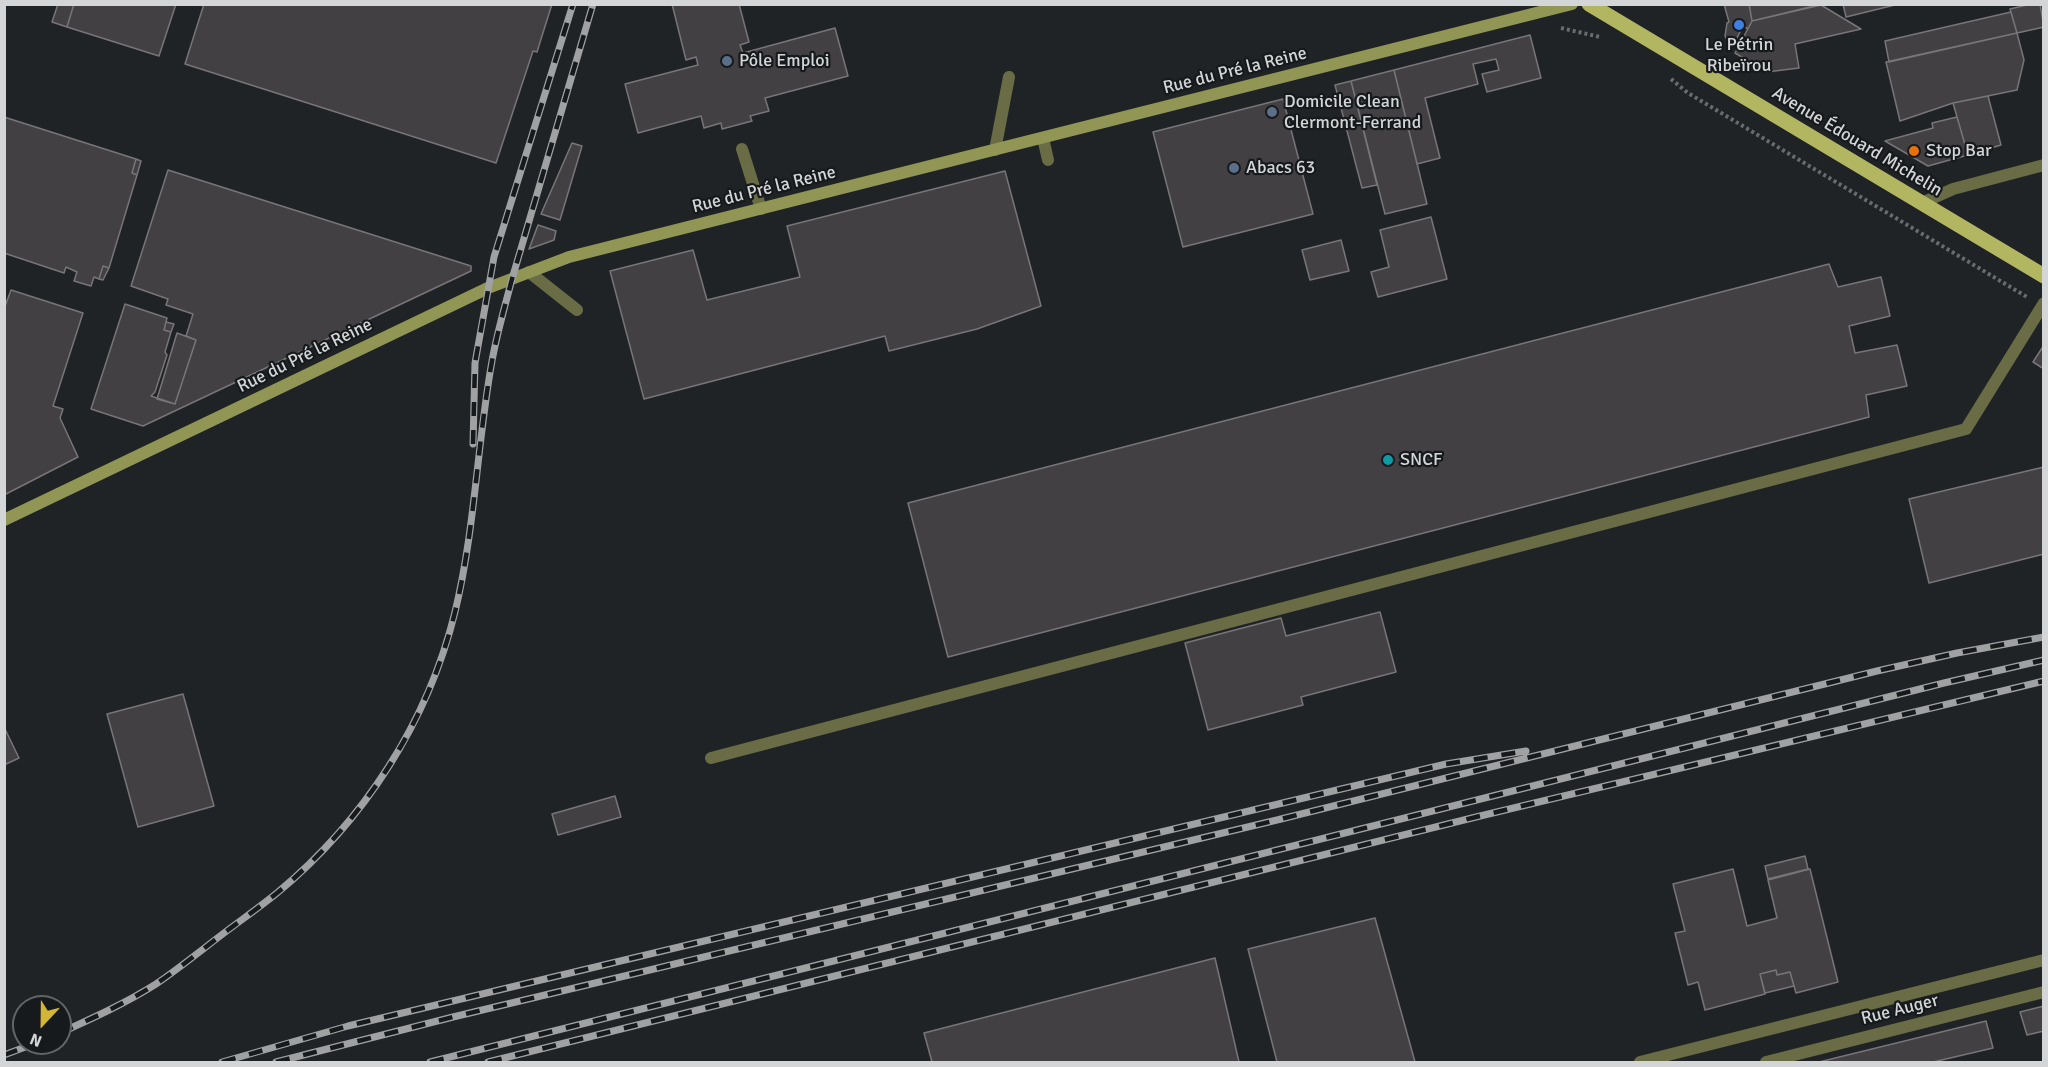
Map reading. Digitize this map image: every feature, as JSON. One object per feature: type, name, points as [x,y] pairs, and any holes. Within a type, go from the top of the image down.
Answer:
[{"type":"main road","name":"Rue du Pré la Reine","points":[[4,520],[477,293],[569,257],[1572,4]]},
{"type":"main road","name":"Avenue Édouard Michelin","points":[[1589,4],[2043,276]]},
{"type":"street","points":[[995,150],[1009,77]]},
{"type":"street","points":[[1043,138],[1048,160]]},
{"type":"street","points":[[742,149],[762,209]]},
{"type":"street","points":[[1922,203],[1953,189],[2043,165]]},
{"type":"street","points":[[529,272],[576,310]]},
{"type":"street","points":[[711,758],[1966,429],[2043,304]]},
{"type":"street","points":[[1640,1062],[2043,960]]},
{"type":"street","name":"Rue Auger","points":[[1766,1062],[2043,992]]},
{"type":"path","points":[[1558,28],[1606,38]]},
{"type":"path","points":[[1664,73],[1688,93],[2043,304]]},
{"type":"building","points":[[58,4],[74,4],[67,27],[52,22]]},
{"type":"building","points":[[74,4],[176,4],[159,56],[67,27]]},
{"type":"building","points":[[204,4],[552,4],[537,52],[533,51],[496,163],[185,64]]},
{"type":"building","points":[[672,4],[739,4],[749,42],[740,45],[743,53],[835,28],[848,76],[765,98],[769,111],[750,116],[752,121],[722,129],[721,123],[704,128],[701,116],[638,133],[625,84],[698,65],[696,57],[686,60]]},
{"type":"building","name":"Le Pétrin Ribeïrou","points":[[1724,4],[1749,4],[1752,21],[1748,29],[1743,26],[1736,40],[1732,42],[1725,36],[1729,22]]},
{"type":"building","points":[[1749,4],[1822,4],[1752,21]]},
{"type":"building","points":[[1843,4],[1899,4],[1846,17]]},
{"type":"building","points":[[2040,4],[2044,27],[2017,33],[2010,9]]},
{"type":"building","points":[[1821,5],[1861,29],[1795,44],[1799,68],[1767,72],[1735,53],[1752,21]]},
{"type":"building","points":[[2011,12],[2017,33],[1889,62],[1885,41]]},
{"type":"building","points":[[2017,33],[2024,60],[2017,90],[1953,103],[1900,121],[1886,62]]},
{"type":"building","points":[[1530,35],[1541,78],[1487,92],[1482,74],[1499,70],[1496,59],[1473,64],[1478,84],[1425,98],[1440,158],[1417,164],[1394,70]]},
{"type":"building","points":[[1394,70],[1427,204],[1385,214],[1351,81]]},
{"type":"building","points":[[1351,81],[1377,185],[1362,188],[1335,85]]},
{"type":"building","points":[[1988,96],[2001,145],[1968,155],[1953,103]]},
{"type":"building","points":[[1283,99],[1313,214],[1183,247],[1153,132]]},
{"type":"building","points":[[4,117],[136,159],[132,173],[137,175],[109,268],[103,266],[99,279],[94,277],[91,286],[74,281],[77,272],[66,267],[64,273],[4,253]]},
{"type":"building","points":[[1957,117],[1968,155],[1928,166],[1885,141],[1933,128],[1932,123]]},
{"type":"building","points":[[572,143],[582,146],[560,220],[541,214]]},
{"type":"building","points":[[136,159],[141,161],[137,175],[132,173]]},
{"type":"building","points":[[168,170],[471,266],[471,271],[143,426],[91,409],[125,304],[167,318],[164,330],[171,332],[165,352],[167,355],[155,392],[151,396],[175,404],[196,340],[186,336],[193,314],[166,305],[168,299],[131,286]]},
{"type":"building","points":[[1005,171],[1041,306],[977,329],[889,351],[885,336],[644,399],[610,271],[693,250],[707,300],[800,277],[787,226]]},
{"type":"building","points":[[1431,217],[1447,279],[1378,297],[1371,272],[1389,267],[1380,230]]},
{"type":"building","points":[[538,225],[556,231],[554,240],[529,249]]},
{"type":"building","points":[[1341,240],[1349,271],[1310,280],[1302,250]]},
{"type":"building","name":"SNCF","points":[[1829,264],[1838,287],[1881,277],[1890,316],[1849,326],[1855,353],[1897,345],[1907,386],[1866,395],[1869,417],[948,657],[908,503]]},
{"type":"building","points":[[103,266],[109,268],[103,280],[99,279]]},
{"type":"building","points":[[11,290],[83,313],[53,406],[63,409],[60,418],[78,457],[4,495],[4,309]]},
{"type":"building","points":[[166,322],[174,324],[171,332],[164,330]]},
{"type":"building","points":[[177,333],[196,340],[175,404],[157,399]]},
{"type":"building","points":[[2044,345],[2044,369],[2033,362]]},
{"type":"building","points":[[2044,467],[2044,554],[1929,583],[1909,499]]},
{"type":"building","points":[[1380,612],[1396,672],[1301,697],[1303,705],[1208,730],[1185,643],[1281,618],[1286,636]]},
{"type":"building","points":[[183,694],[214,806],[138,827],[107,714]]},
{"type":"building","points":[[4,727],[19,758],[4,765]]},
{"type":"building","points":[[615,796],[621,817],[558,835],[552,814]]},
{"type":"building","points":[[1805,856],[1808,869],[1768,879],[1765,866]]},
{"type":"building","points":[[1733,869],[1747,926],[1777,918],[1768,880],[1810,869],[1838,982],[1796,993],[1790,972],[1777,975],[1776,970],[1760,974],[1765,994],[1705,1010],[1698,982],[1688,985],[1675,933],[1685,931],[1673,884]]},
{"type":"building","points":[[1375,918],[1415,1062],[1277,1062],[1248,949]]},
{"type":"building","points":[[1215,958],[1239,1062],[932,1062],[924,1033]]},
{"type":"building","points":[[1776,970],[1777,975],[1790,972],[1794,986],[1765,993],[1760,974]]},
{"type":"building","points":[[2044,1006],[2044,1031],[2027,1035],[2020,1012]]},
{"type":"building","points":[[1986,1021],[1993,1048],[1933,1062],[1819,1062]]},
{"type":"railway","points":[[473,444],[475,363],[494,257],[573,4]]},
{"type":"railway","points":[[72,1027],[156,984],[277,893],[309,865],[364,801],[410,730],[443,653],[455,612],[472,518],[487,392],[496,340],[593,4]]},
{"type":"railway","points":[[276,1062],[453,1017],[1277,820],[1877,671],[2044,637]]},
{"type":"railway","points":[[430,1062],[1944,683],[2044,660]]},
{"type":"railway","points":[[488,1062],[1476,817],[2044,681]]},
{"type":"railway","points":[[222,1062],[348,1026],[1446,764],[1526,751]]},
{"type":"railway","points":[[4,1055],[12,1052]]},
{"type":"place","name":"Le Pétrin Ribeïrou","points":[[1739,25]]},
{"type":"place","name":"Pôle Emploi","points":[[727,61]]},
{"type":"place","name":"Domicile Clean Clermont-Ferrand","points":[[1272,112]]},
{"type":"place","name":"Stop Bar","points":[[1914,151]]},
{"type":"place","name":"Abacs 63","points":[[1234,168]]},
{"type":"place","name":"SNCF","points":[[1388,460]]}]
